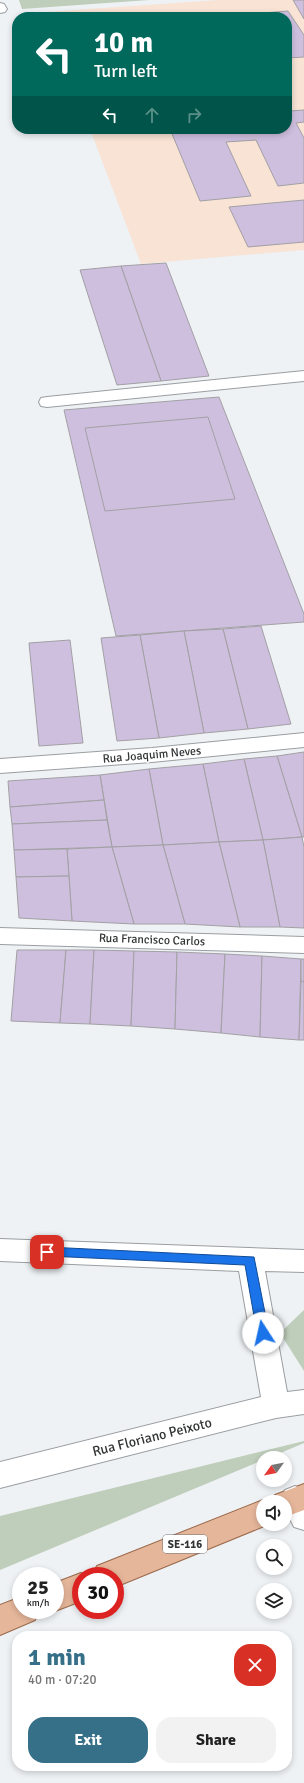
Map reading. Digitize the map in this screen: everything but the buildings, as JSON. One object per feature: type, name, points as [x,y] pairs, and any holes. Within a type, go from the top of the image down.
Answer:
[{"type":"main road","name":"SE-116","points":[[124,1569],[256,1515]]},
{"type":"main road","points":[[0,1620],[12,1615]]},
{"type":"street","points":[[47,402],[304,376]]},
{"type":"street","name":"Rua Joaquim Neves","points":[[0,766],[100,760],[304,740]]},
{"type":"street","name":"Rua Francisco Carlos","points":[[0,936],[304,945]]},
{"type":"street","points":[[0,1250],[304,1261]]},
{"type":"street","points":[[250,1260],[276,1406]]},
{"type":"street","name":"Rua Floriano Peixoto","points":[[0,1475],[276,1406],[304,1402]]},
{"type":"shaded area","points":[[219,0],[304,0],[304,250],[141,264],[92,134],[292,134],[292,12],[45,12]]},
{"type":"green space","points":[[19,0],[149,0],[22,9]]},
{"type":"green space","points":[[304,1310],[304,1371],[280,1333]]},
{"type":"green space","points":[[304,1441],[304,1443],[285,1451],[263,1451]]},
{"type":"green space","points":[[256,1453],[256,1463],[0,1570],[0,1516]]},
{"type":"route","points":[[47,1252],[250,1260],[263,1333]]}]
